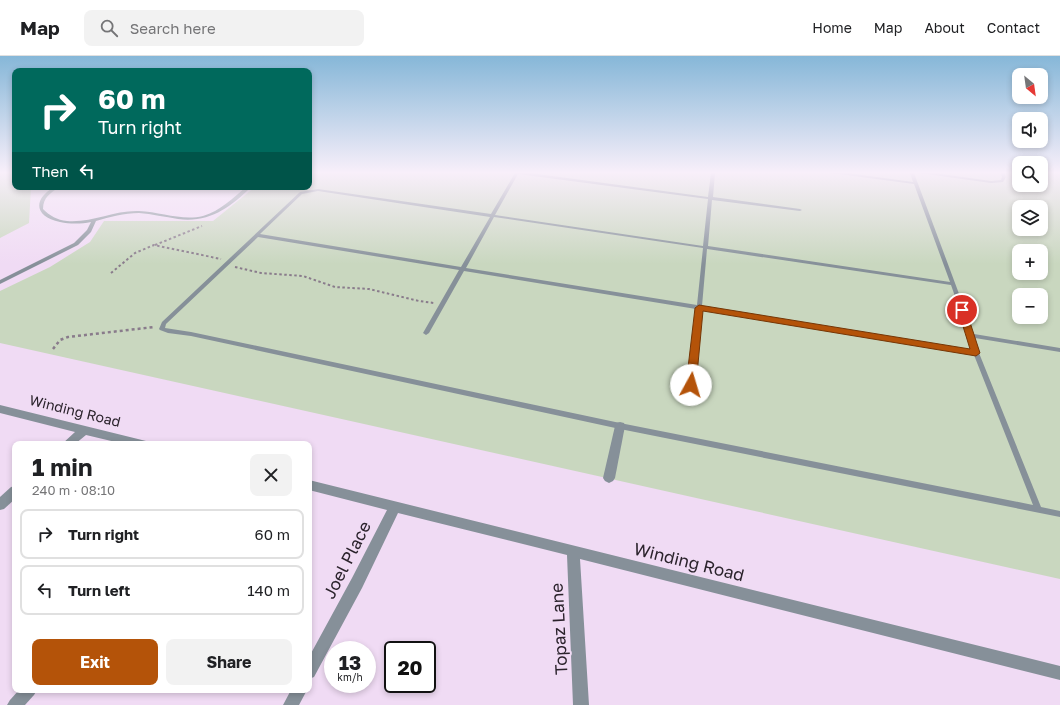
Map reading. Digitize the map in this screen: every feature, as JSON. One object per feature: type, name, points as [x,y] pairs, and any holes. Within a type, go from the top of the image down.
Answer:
[{"type":"street","name":"Winding Road","points":[[0,409],[130,441]]},
{"type":"street","points":[[610,478],[620,426]]},
{"type":"street","points":[[71,441],[84,430]]},
{"type":"street","name":"Winding Road","points":[[312,486],[1060,674]]},
{"type":"street","points":[[0,505],[12,494]]},
{"type":"street","name":"Joel Place","points":[[312,666],[357,583],[395,507]]},
{"type":"street","name":"Topaz Lane","points":[[573,551],[581,705]]},
{"type":"street","points":[[15,705],[26,693]]},
{"type":"street","points":[[291,705],[297,693]]},
{"type":"lane","points":[[40,203],[41,209],[49,218],[68,222],[138,212],[170,216],[202,217],[218,211],[228,203]]},
{"type":"lane","points":[[290,203],[225,265],[162,328],[168,331],[191,334],[620,426],[1060,514]]},
{"type":"lane","points":[[408,203],[952,284]]},
{"type":"lane","points":[[426,333],[501,203]]},
{"type":"lane","points":[[691,385],[709,203]]},
{"type":"lane","points":[[750,203],[800,210]]},
{"type":"lane","points":[[922,203],[972,336],[976,353],[1038,510]]},
{"type":"lane","points":[[0,282],[76,244],[84,238],[95,219]]},
{"type":"lane","points":[[257,235],[976,353]]},
{"type":"lane","points":[[972,336],[1060,350]]},
{"type":"path","points":[[111,273],[135,253],[188,230],[207,224]]},
{"type":"path","points":[[154,245],[230,261]]},
{"type":"path","points":[[225,265],[261,273],[303,276],[335,287],[369,289],[419,301],[443,304]]},
{"type":"path","points":[[53,349],[60,340],[68,336],[128,331],[164,325]]},
{"type":"green space","points":[[0,203],[30,203],[29,223],[0,238]]},
{"type":"green space","points":[[235,203],[1012,203],[1012,236],[1048,236],[1048,203],[1060,203],[1060,579],[0,343],[0,291],[50,267],[90,242],[104,221],[213,221]]},
{"type":"route","points":[[691,385],[699,308],[976,353],[972,336],[962,310]]}]
